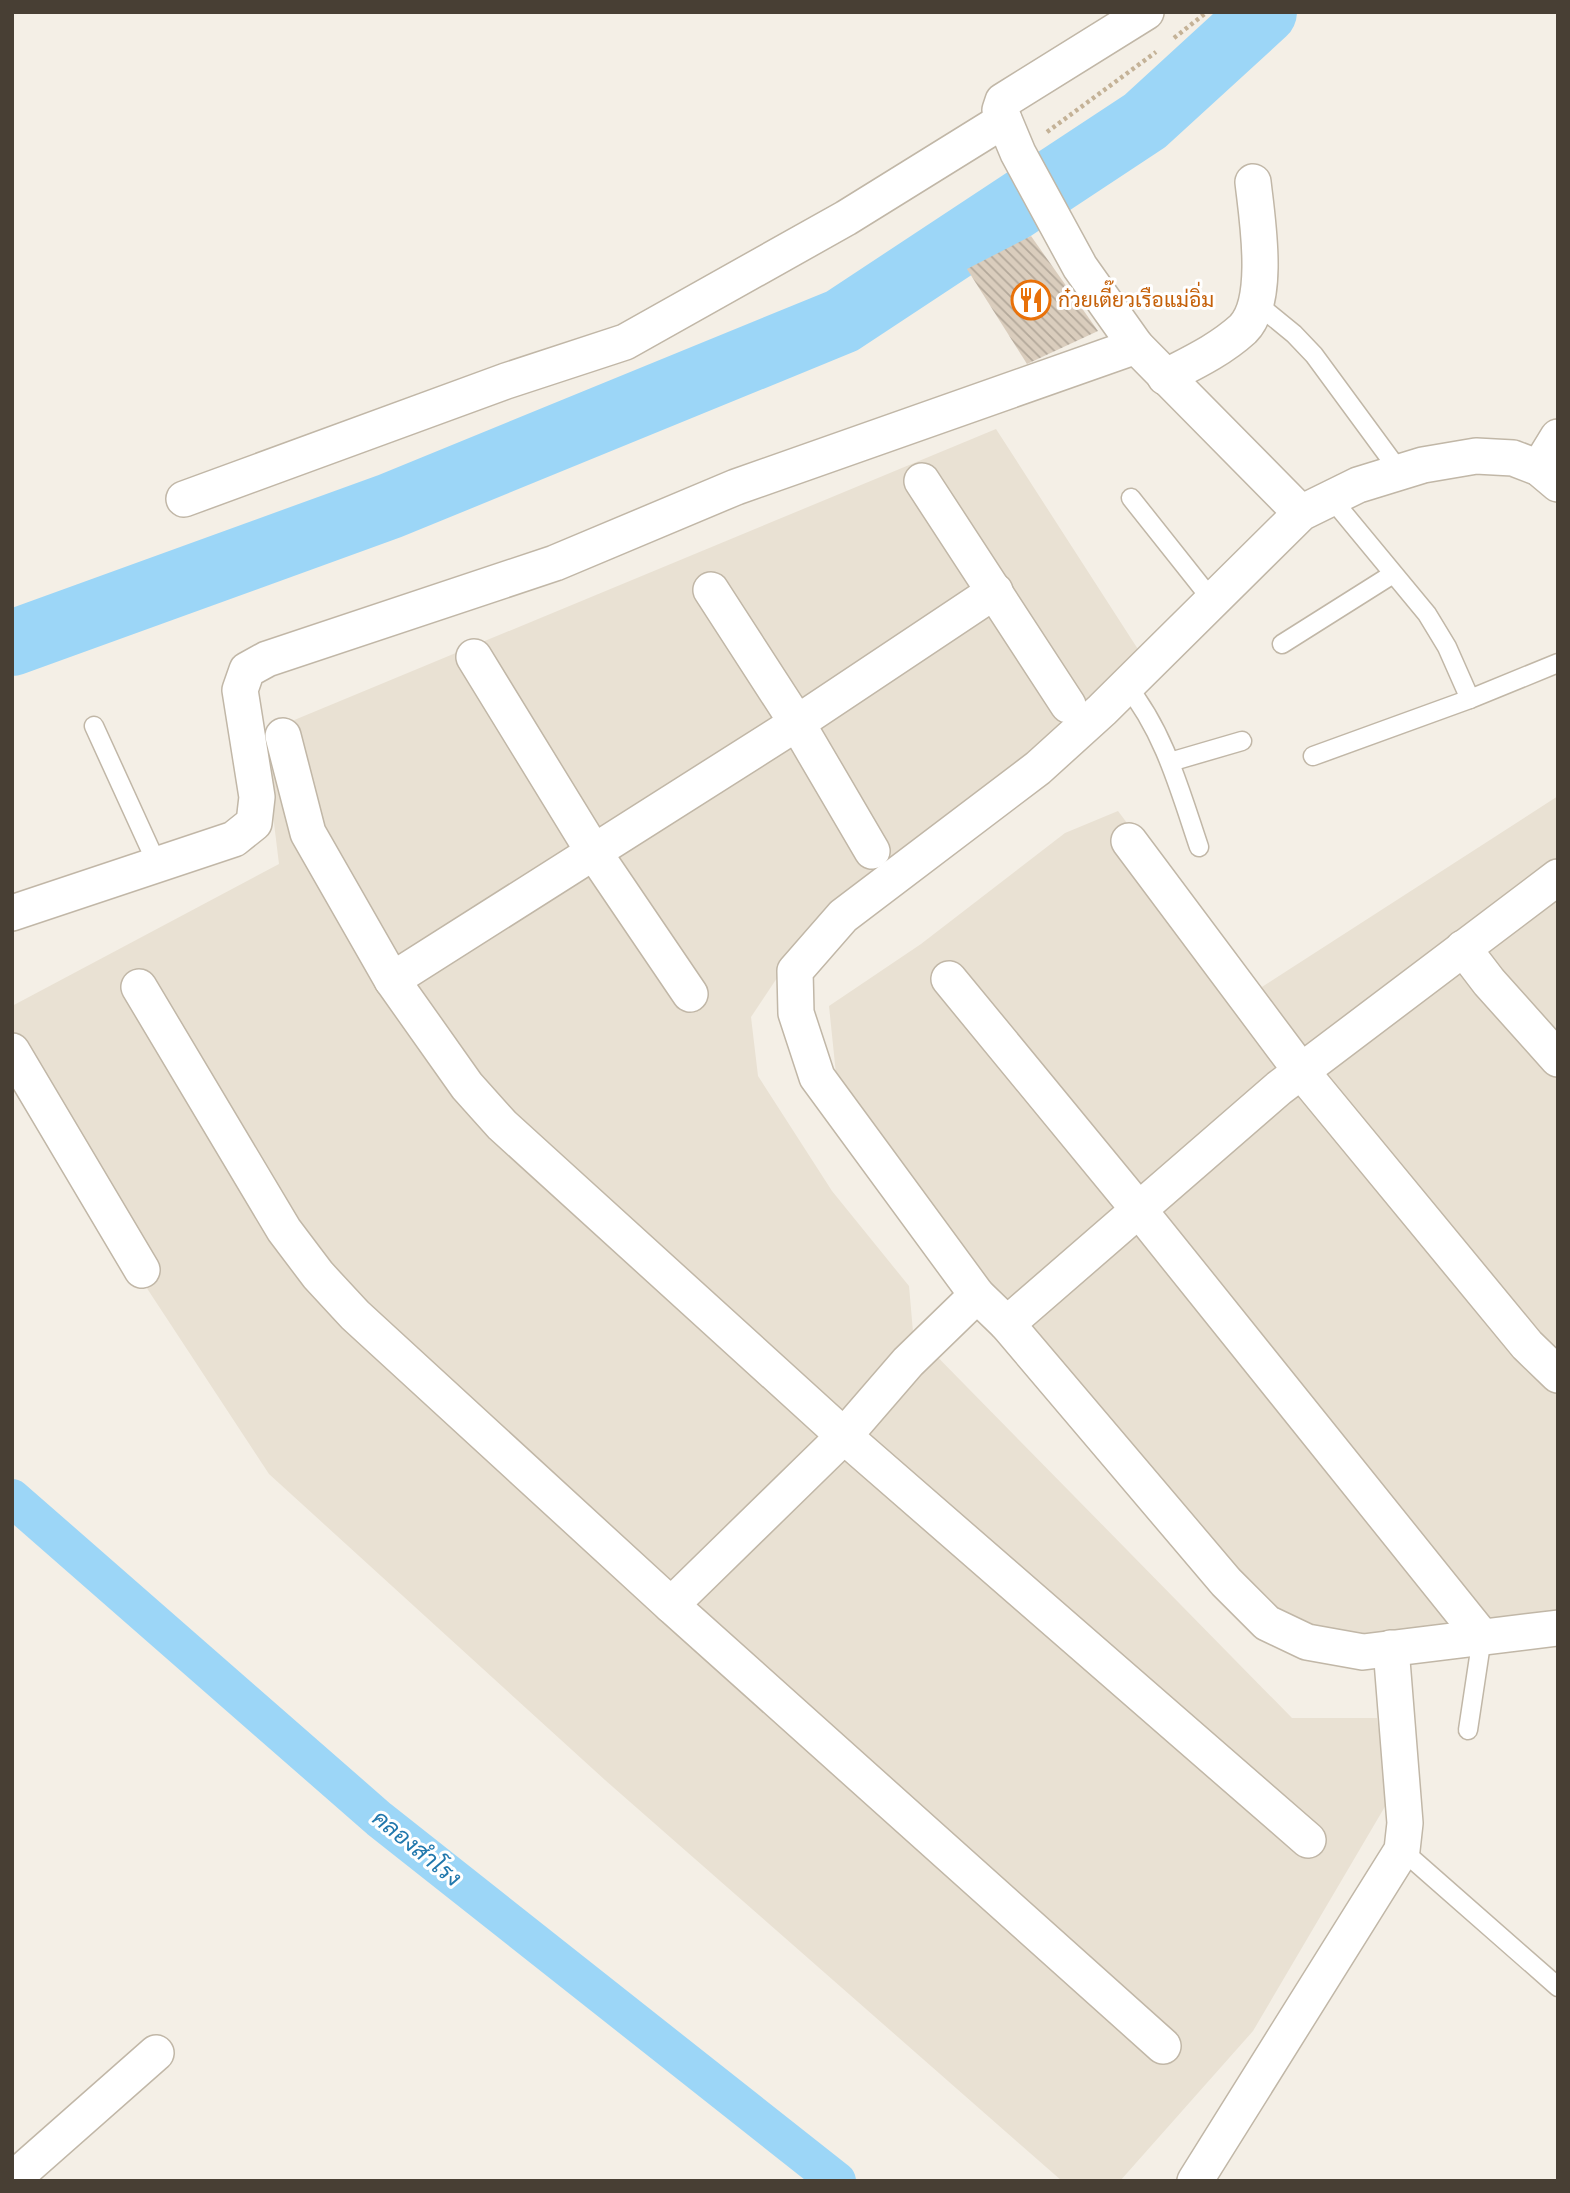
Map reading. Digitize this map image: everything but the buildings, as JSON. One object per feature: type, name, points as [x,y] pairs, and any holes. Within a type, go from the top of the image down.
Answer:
[{"type":"street","points":[[1146,12],[1003,101],[1000,110],[1018,153],[1080,267],[1136,346],[1301,513]]},
{"type":"street","points":[[184,499],[506,381],[625,342],[846,218],[1004,120]]},
{"type":"street","points":[[1165,377],[1214,351],[1245,327],[1256,303],[1261,255],[1253,182]]},
{"type":"street","points":[[12,913],[234,839],[254,823],[257,797],[240,690],[247,670],[267,659],[555,563],[736,487],[1136,346]]},
{"type":"street","points":[[1558,437],[1549,476],[1513,458],[1476,456],[1423,465],[1358,485],[1301,513],[1038,768],[843,916],[795,971],[796,1013],[817,1077],[977,1295],[1007,1324],[1226,1582],[1267,1623],[1307,1642],[1363,1652],[1558,1628]]},
{"type":"street","points":[[922,481],[1068,705]]},
{"type":"street","points":[[711,590],[797,723],[872,851]]},
{"type":"street","points":[[392,980],[797,723],[995,591]]},
{"type":"street","points":[[474,657],[593,851],[690,994]]},
{"type":"street","points":[[283,736],[308,833],[392,980],[467,1086],[502,1125],[844,1436],[1308,1840]]},
{"type":"street","points":[[1129,841],[1301,1071],[1527,1345],[1558,1375]]},
{"type":"street","points":[[1007,1324],[1301,1071],[1558,877]]},
{"type":"street","points":[[1463,948],[1489,982],[1558,1059]]},
{"type":"street","points":[[949,979],[1139,1210],[1482,1637]]},
{"type":"street","points":[[139,987],[284,1230],[318,1275],[355,1315],[671,1605],[1163,2046]]},
{"type":"street","points":[[12,1051],[142,1270]]},
{"type":"street","points":[[671,1605],[844,1436],[908,1362],[977,1295]]},
{"type":"street","points":[[1210,2176],[1402,1850],[1405,1823],[1391,1648]]},
{"type":"street","points":[[12,2180],[156,2053]]},
{"type":"lane","points":[[1256,303],[1294,334],[1314,355],[1400,472]]},
{"type":"lane","points":[[1131,498],[1212,600]]},
{"type":"lane","points":[[1331,498],[1427,614],[1447,647],[1470,699]]},
{"type":"lane","points":[[1282,644],[1393,574]]},
{"type":"lane","points":[[1313,756],[1470,699],[1558,663]]},
{"type":"lane","points":[[1126,685],[1142,705],[1170,762],[1199,847]]},
{"type":"lane","points":[[94,726],[157,864]]},
{"type":"lane","points":[[1170,762],[1242,740]]},
{"type":"lane","points":[[1468,1730],[1482,1637]]},
{"type":"lane","points":[[1402,1850],[1558,1987]]},
{"type":"path","points":[[1168,43],[1207,12]]},
{"type":"path","points":[[1018,153],[1158,50]]},
{"type":"shaded area","points":[[996,429],[1143,657],[787,963],[751,1017],[758,1076],[832,1191],[909,1286],[913,1332],[1292,1718],[1377,1718],[1390,1798],[1253,2031],[1120,2181],[1062,2181],[605,1780],[269,1474],[85,1194],[12,1043],[12,1006],[279,864],[263,733]]},
{"type":"shaded area","points":[[1558,796],[1558,1630],[1463,1638],[1286,1633],[1056,1385],[836,1074],[829,1006],[921,944],[1065,833],[1118,811],[1254,992]]},
{"type":"waterway","points":[[12,643],[390,506],[842,321],[1145,121],[1264,12]]},
{"type":"waterway","name":"คลองสำโรง","points":[[12,1498],[379,1819],[837,2181]]},
{"type":"place","name":"ก๋วยเตี๊ยวเรือแม่อิ่ม","points":[[1031,300]]}]
